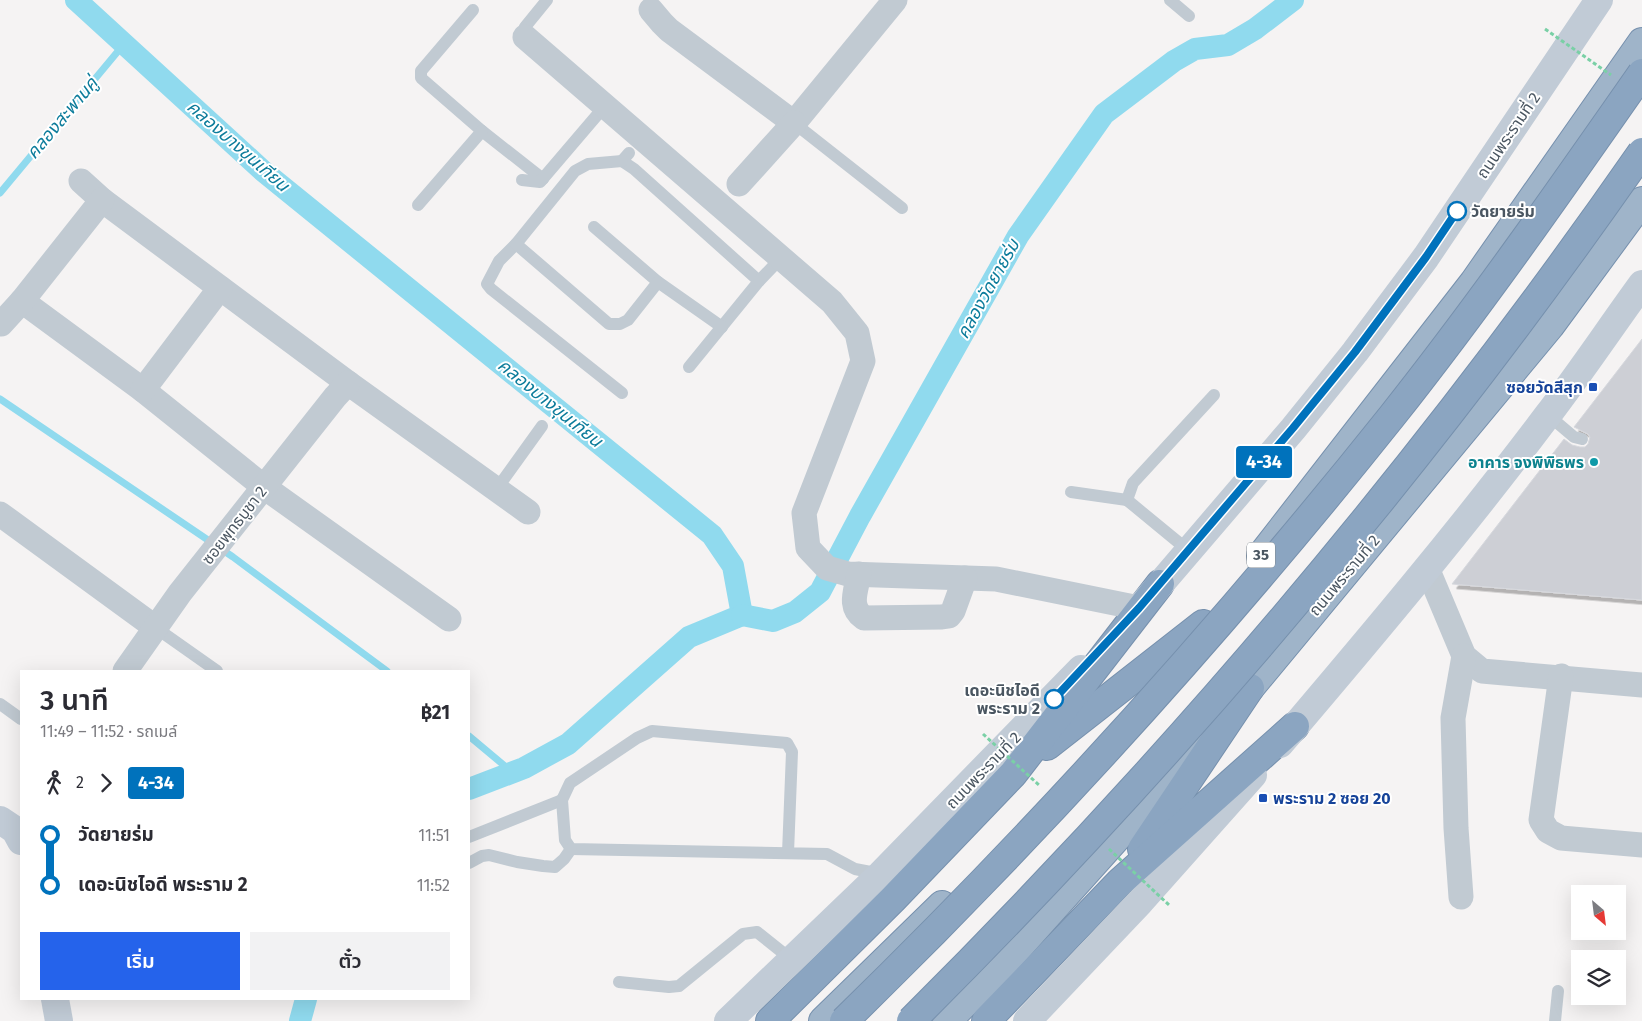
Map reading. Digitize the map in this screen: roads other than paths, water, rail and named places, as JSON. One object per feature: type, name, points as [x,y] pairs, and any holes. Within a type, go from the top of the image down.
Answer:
[{"type":"highway","name":"35","points":[[823,1021],[940,907],[1037,808],[1151,684],[1255,563],[1474,282],[1642,42]]},
{"type":"highway","points":[[844,1021],[1054,808],[1194,654],[1266,569],[1363,452],[1520,247],[1630,76]]},
{"type":"highway","points":[[911,1021],[1023,908],[1086,840],[1304,594],[1487,366],[1642,152]]},
{"type":"highway","name":"ถนนพระรามที่ 2","points":[[947,1021],[998,970],[1250,688],[1550,326],[1642,201]]},
{"type":"highway","points":[[770,1021],[893,899],[1013,774],[1160,584]]},
{"type":"highway","points":[[1013,774],[1202,624]]},
{"type":"highway","points":[[1120,882],[1250,688]]},
{"type":"highway","points":[[986,1021],[1120,882],[1295,726]]},
{"type":"main road","name":"ถนนพระรามที่ 2","points":[[728,1021],[881,874],[1054,699],[1189,551],[1361,344],[1426,257],[1599,0]]},
{"type":"main road","points":[[1032,1020],[1242,789],[1427,568],[1548,415],[1642,285]]},
{"type":"main road","points":[[56,1000],[59,1021]]},
{"type":"street","points":[[739,184],[794,123],[895,0]]},
{"type":"street","points":[[653,5],[662,23],[670,30],[794,123]]},
{"type":"street","points":[[525,37],[832,302],[857,333],[863,362],[804,513],[808,548],[827,568],[853,574],[996,579],[1139,608]]},
{"type":"street","points":[[81,181],[102,200],[348,383],[528,512]]},
{"type":"street","points":[[1,324],[22,301],[102,200]]},
{"type":"street","points":[[143,390],[220,288]]},
{"type":"street","points":[[22,301],[143,390],[264,486],[450,619]]},
{"type":"street","name":"ซอยพุทธบูชา 2","points":[[126,670],[180,593],[348,383]]},
{"type":"street","points":[[0,514],[156,628]]},
{"type":"street","points":[[1427,568],[1464,656],[1482,671],[1642,684]]},
{"type":"street","points":[[853,574],[854,605],[858,614],[864,618],[949,616],[953,611],[965,578]]},
{"type":"street","points":[[1461,897],[1456,828],[1453,718],[1464,656]]},
{"type":"street","points":[[1561,676],[1541,820],[1548,831],[1562,838],[1642,845]]},
{"type":"lane","points":[[525,37],[523,32],[525,27],[546,0]]},
{"type":"lane","points":[[1170,0],[1189,16]]},
{"type":"lane","points":[[473,10],[421,70],[422,80],[543,179]]},
{"type":"lane","points":[[522,180],[539,182],[543,179],[604,107]]},
{"type":"lane","points":[[794,123],[902,208]]},
{"type":"lane","points":[[418,205],[482,131]]},
{"type":"lane","points":[[622,393],[489,286],[488,282],[499,261],[516,244],[575,171],[588,164],[626,157],[634,169],[759,281]]},
{"type":"lane","points":[[594,227],[658,282],[722,327]]},
{"type":"lane","points":[[516,244],[609,324],[620,324],[628,320],[658,282]]},
{"type":"lane","points":[[689,367],[759,281],[781,258]]},
{"type":"lane","points":[[1127,500],[1133,483],[1214,395]]},
{"type":"lane","points":[[1548,415],[1574,437],[1582,439]]},
{"type":"lane","points":[[496,490],[542,426]]},
{"type":"lane","points":[[1071,492],[1127,500],[1189,551]]},
{"type":"lane","points":[[156,628],[216,670]]},
{"type":"lane","points":[[0,704],[20,718]]},
{"type":"lane","points":[[570,849],[565,840],[562,800],[570,783],[637,738],[652,731],[787,743],[792,752],[788,852]]},
{"type":"lane","points":[[470,837],[562,800]]},
{"type":"lane","points":[[570,849],[826,854],[855,869],[881,874]]},
{"type":"lane","points":[[470,862],[482,856],[489,855],[517,862],[555,867],[564,859],[570,849]]},
{"type":"lane","points":[[619,982],[669,987],[679,986],[743,934],[757,932],[792,960]]},
{"type":"lane","points":[[1555,1021],[1558,991]]},
{"type":"waterway","name":"คลองบางขุนเทียน","points":[[76,0],[263,171],[712,535],[733,566],[742,615],[689,637],[568,744],[524,768],[470,789]]},
{"type":"waterway","name":"คลองวัดยายร่ม","points":[[742,615],[773,621],[795,612],[820,592],[860,516],[1018,236],[1104,114],[1174,61],[1195,49],[1228,45],[1255,29],[1293,0]]},
{"type":"waterway","name":"คลองสะพานคู่","points":[[0,193],[124,44]]},
{"type":"waterway","points":[[0,399],[233,557],[386,670]]},
{"type":"waterway","points":[[470,737],[512,772]]},
{"type":"waterway","name":"คลองบางขุนเทียน","points":[[300,1021],[306,1000]]},
{"type":"place","name":"วัดยายร่ม","points":[[1457,211]]},
{"type":"place","name":"ซอยวัดสีสุก","points":[[1593,387]]},
{"type":"place","name":"อาคาร จงพิพิธพร","points":[[1594,462]]},
{"type":"place","name":"เดอะนิชไอดี พระราม 2","points":[[1054,699]]},
{"type":"place","name":"พระราม 2 ซอย 20","points":[[1263,798]]}]
